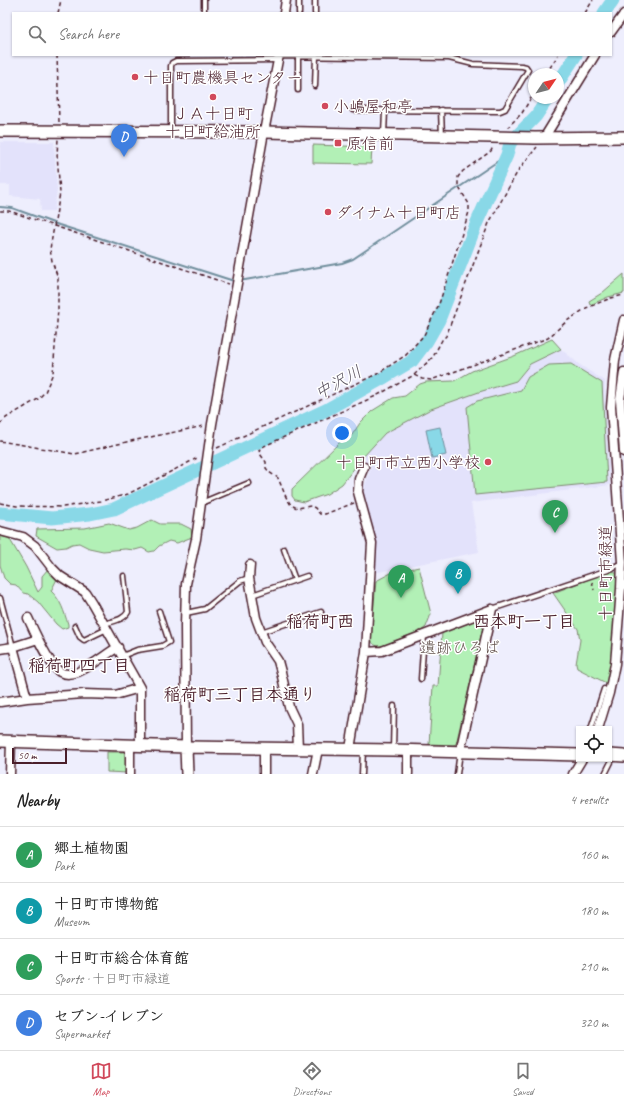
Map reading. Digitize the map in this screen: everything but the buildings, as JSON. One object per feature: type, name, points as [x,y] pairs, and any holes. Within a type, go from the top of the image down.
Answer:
[{"type":"street","points":[[284,12],[286,0]]},
{"type":"street","points":[[612,31],[624,14]]},
{"type":"street","points":[[540,138],[594,56]]},
{"type":"street","points":[[187,774],[186,584],[196,539],[212,424],[278,57]]},
{"type":"street","points":[[0,131],[264,132],[502,138],[624,137]]},
{"type":"street","name":"十日町市緑道","points":[[599,726],[610,693],[615,664],[623,562],[611,407],[615,360],[624,320]]},
{"type":"street","points":[[624,372],[622,400],[624,452]]},
{"type":"street","points":[[350,749],[366,652],[372,542],[358,492],[359,479],[364,467]]},
{"type":"street","points":[[0,531],[23,537],[35,546],[60,576],[84,592],[92,602],[140,688],[135,745],[130,774]]},
{"type":"street","points":[[250,565],[249,578],[256,618],[265,642],[278,661],[290,707],[297,724],[298,748]]},
{"type":"street","points":[[366,652],[382,651],[492,609]]},
{"type":"street","points":[[460,752],[492,609]]},
{"type":"street","points":[[28,618],[38,639],[55,667],[61,672],[68,674],[77,672],[118,647]]},
{"type":"street","points":[[0,649],[13,647],[38,639]]},
{"type":"street","points":[[13,647],[27,698]]},
{"type":"street","points":[[0,702],[27,698],[84,694],[115,695],[140,688]]},
{"type":"street","points":[[10,774],[5,741],[186,747],[408,750],[576,755]]},
{"type":"street","points":[[264,748],[264,774]]},
{"type":"street","points":[[313,774],[318,749]]},
{"type":"street","points":[[408,750],[408,774]]},
{"type":"street","points":[[573,774],[580,762]]},
{"type":"lane","points":[[204,0],[204,12]]},
{"type":"lane","points":[[299,0],[299,12]]},
{"type":"lane","points":[[316,0],[316,12]]},
{"type":"lane","points":[[206,56],[207,60]]},
{"type":"lane","points":[[171,131],[170,66],[176,61],[298,56],[450,58],[473,64],[522,66],[526,67],[528,70],[504,109],[500,111],[353,110]]},
{"type":"lane","points":[[298,56],[298,90]]},
{"type":"lane","points":[[315,86],[316,56]]},
{"type":"lane","points":[[441,110],[442,136]]},
{"type":"lane","points":[[384,111],[384,135]]},
{"type":"lane","points":[[201,503],[249,483]]},
{"type":"lane","points":[[284,549],[296,580]]},
{"type":"lane","points":[[492,609],[608,570],[623,562]]},
{"type":"lane","points":[[75,626],[80,637],[84,640],[106,626],[126,616],[128,612],[124,576]]},
{"type":"lane","points":[[252,595],[307,576]]},
{"type":"lane","points":[[186,613],[204,609],[240,581],[249,578]]},
{"type":"lane","points":[[0,598],[13,647]]},
{"type":"lane","points":[[122,656],[137,650],[162,646],[169,642],[159,611]]},
{"type":"lane","points":[[261,632],[321,612]]},
{"type":"lane","points":[[422,679],[424,635]]},
{"type":"lane","points":[[592,726],[604,689]]},
{"type":"lane","points":[[393,750],[394,706]]},
{"type":"lane","points":[[362,774],[363,750]]},
{"type":"lane","points":[[457,774],[460,752]]},
{"type":"lane","points":[[605,774],[616,756]]},
{"type":"path","points":[[58,12],[61,0]]},
{"type":"path","points":[[586,12],[593,0]]},
{"type":"path","points":[[550,68],[557,56]]},
{"type":"path","points":[[0,503],[17,506],[63,507],[101,501],[128,494],[377,374],[406,355],[424,335],[439,304],[469,212],[469,204],[458,186],[458,177],[463,171],[491,151],[522,113],[528,103]]},
{"type":"path","points":[[360,501],[324,514],[320,514],[311,506],[297,508],[291,505],[278,478],[266,468],[266,462],[259,450],[262,447],[376,396],[414,375],[433,357],[446,336],[489,223],[519,169],[540,138]]},
{"type":"path","points":[[0,211],[9,211],[54,225],[236,287]]},
{"type":"path","points":[[0,424],[6,418],[38,399],[45,392],[53,373],[58,309],[58,278],[50,249],[54,225]]},
{"type":"path","points":[[414,375],[422,379],[430,380],[548,338],[567,321],[586,308],[611,298],[624,295]]},
{"type":"path","points":[[0,441],[75,454],[212,424]]},
{"type":"path","points":[[590,576],[594,590]]},
{"type":"shaded area","points":[[0,142],[54,142],[57,190],[54,211],[41,211],[40,199],[10,196],[10,185],[0,185]]},
{"type":"shaded area","name":"十日町市立西小学校","points":[[561,349],[580,365],[605,381],[610,485],[471,503],[479,552],[374,573],[376,542],[363,491],[371,467],[363,457],[385,433],[431,409],[516,381],[530,364]]},
{"type":"green space","points":[[313,145],[372,147],[371,164],[313,163]]},
{"type":"green space","points":[[624,274],[624,293],[608,297],[590,305],[589,301],[602,293]]},
{"type":"green space","points":[[552,339],[561,349],[530,364],[516,381],[431,409],[385,433],[363,457],[342,484],[327,494],[304,502],[295,500],[292,496],[292,489],[341,441],[352,435],[360,423],[372,411],[393,398],[405,396],[420,384],[426,382],[454,381],[472,371],[514,356]]},
{"type":"green space","points":[[571,364],[602,383],[607,482],[475,495],[467,407],[477,401],[521,390],[528,377],[549,365]]},
{"type":"green space","points":[[152,520],[160,524],[181,524],[191,529],[192,537],[177,543],[169,541],[159,546],[154,551],[149,552],[142,548],[135,550],[125,549],[103,551],[89,548],[79,543],[57,548],[36,536],[37,529],[85,528],[109,523],[129,530],[137,528]]},
{"type":"green space","points":[[0,536],[9,538],[26,567],[38,592],[42,587],[42,576],[48,569],[57,579],[51,591],[62,606],[68,627],[62,629],[38,602],[28,594],[23,593],[16,585],[10,584],[4,578],[0,565]]},
{"type":"green space","points":[[419,567],[431,614],[426,627],[421,631],[382,646],[375,645],[371,639],[376,581],[391,573]]},
{"type":"green space","points":[[610,571],[616,572],[617,589],[612,657],[608,684],[577,668],[576,664],[580,640],[578,629],[553,593]]},
{"type":"green space","name":"遺跡ひろば","points":[[479,619],[484,623],[456,744],[429,744],[433,686],[438,686],[442,633]]},
{"type":"green space","points":[[107,752],[127,752],[127,773],[107,772]]},
{"type":"water","points":[[440,427],[446,455],[432,458],[426,430]]},
{"type":"waterway","name":"中沢川","points":[[605,12],[613,0]]},
{"type":"waterway","name":"中沢川","points":[[564,74],[575,56]]},
{"type":"waterway","name":"中沢川","points":[[0,513],[52,518],[90,514],[114,509],[326,410],[412,361],[427,341],[439,320],[477,222],[507,155],[510,143],[536,116],[544,104]]},
{"type":"waterway","points":[[239,281],[342,263],[353,259],[507,155]]},
{"type":"waterway","points":[[0,207],[12,208],[59,225],[234,281]]},
{"type":"place","name":"十日町農機具センター","points":[[135,77]]},
{"type":"place","name":"ＪＡ十日町 十日町給油所","points":[[213,97]]},
{"type":"place","name":"小嶋屋和亭","points":[[325,106]]},
{"type":"place","name":"原信前","points":[[338,143]]},
{"type":"place","name":"セブン-イレブン","points":[[124,157]]},
{"type":"place","name":"ダイナム十日町店","points":[[328,212]]},
{"type":"place","name":"十日町市立西小学校","points":[[488,462]]},
{"type":"place","name":"十日町市総合体育館","points":[[555,533]]},
{"type":"place","name":"十日町市博物館","points":[[458,594]]},
{"type":"place","name":"郷土植物園","points":[[401,598]]},
{"type":"district","name":"稲荷町西","points":[[320,621]]},
{"type":"district","name":"西本町一丁目","points":[[524,621]]},
{"type":"district","name":"稲荷町四丁目","points":[[79,665]]},
{"type":"district","name":"稲荷町三丁目本通り","points":[[240,694]]}]
